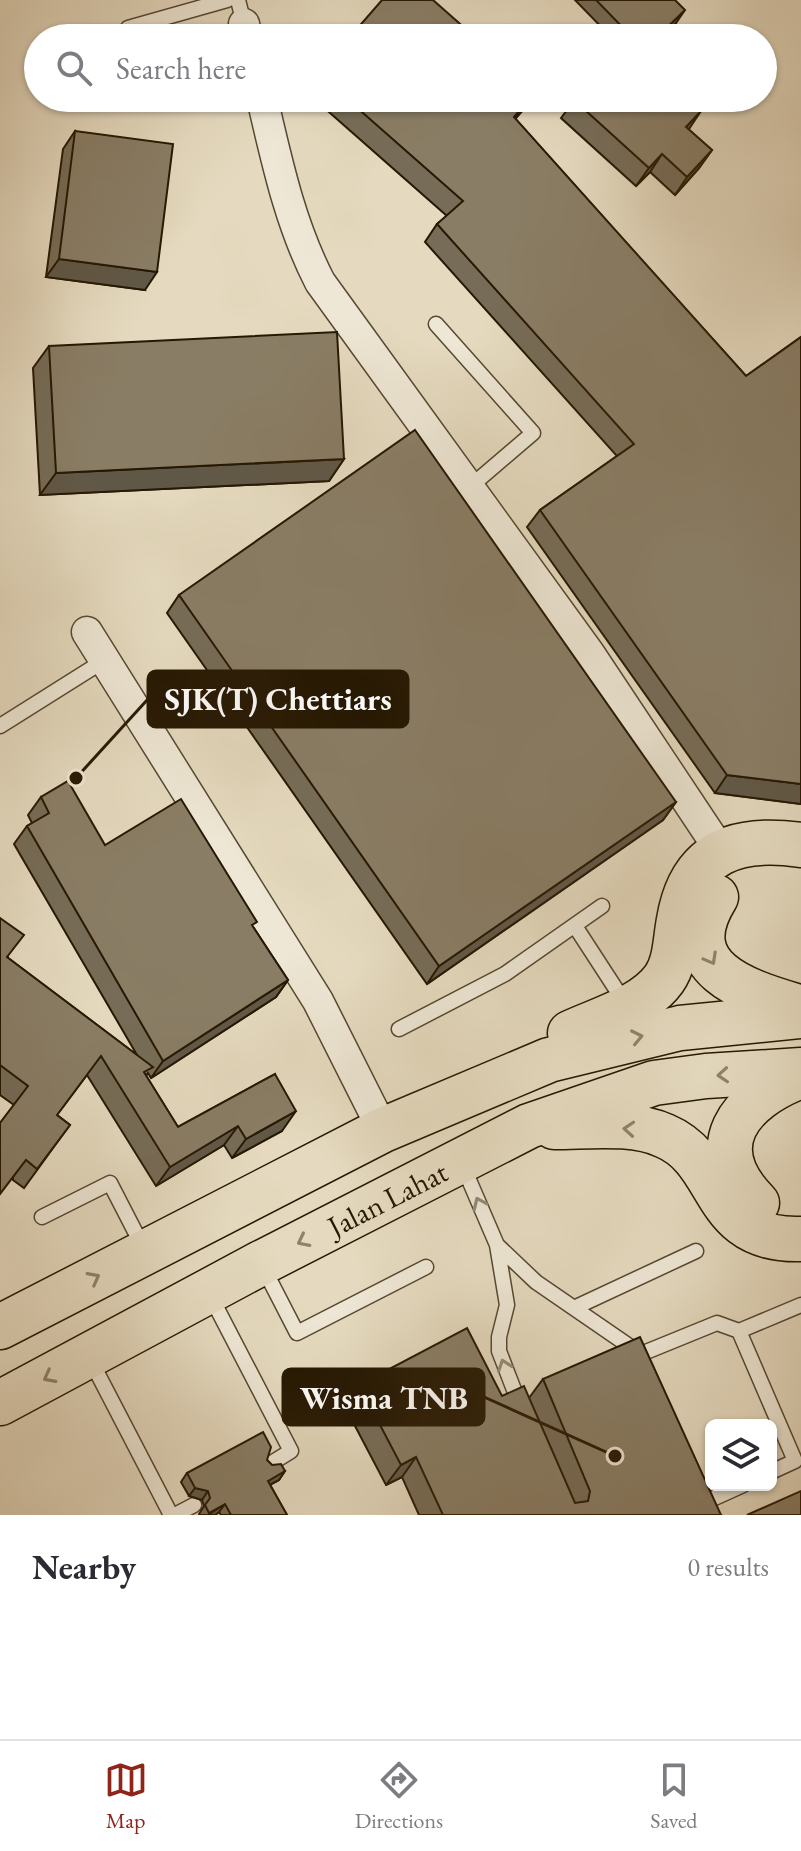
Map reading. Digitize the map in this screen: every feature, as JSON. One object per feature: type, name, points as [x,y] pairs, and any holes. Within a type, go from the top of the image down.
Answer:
[{"type":"main road","points":[[464,1094],[532,1049],[628,1007],[654,991],[666,977],[673,959],[686,897],[696,875],[720,850],[767,842],[801,845]]},
{"type":"main road","points":[[801,871],[770,869],[746,872],[730,880],[707,912],[703,930],[704,949],[712,965],[726,980],[801,1007]]},
{"type":"main road","name":"Jalan Lahat","points":[[0,1327],[383,1130],[549,1060],[608,1043],[680,1028],[801,1016]]},
{"type":"main road","points":[[801,1073],[752,1101],[729,1140],[729,1165],[742,1188],[760,1206],[784,1216],[801,1215]]},
{"type":"main road","name":"Jalan Lahat","points":[[0,1403],[261,1263],[529,1126],[654,1083],[706,1076],[801,1073]]},
{"type":"main road","points":[[529,1126],[645,1130],[666,1136],[700,1164],[709,1183],[736,1218],[755,1232],[781,1240],[801,1239]]},
{"type":"street","points":[[265,112],[287,202],[300,242],[320,282],[471,486],[589,653],[720,850]]},
{"type":"street","points":[[87,632],[318,1001],[383,1130]]},
{"type":"lane","points":[[165,24],[239,16]]},
{"type":"lane","points":[[436,324],[533,433],[471,486]]},
{"type":"lane","points":[[0,726],[105,660]]},
{"type":"lane","points":[[399,1029],[505,974],[602,906]]},
{"type":"lane","points":[[575,926],[628,1007]]},
{"type":"lane","points":[[460,1160],[497,1245],[507,1305],[499,1351],[526,1420]]},
{"type":"lane","points":[[42,1217],[110,1183],[145,1251]]},
{"type":"lane","points":[[497,1245],[520,1269],[632,1348],[639,1363],[717,1323],[739,1331],[801,1306]]},
{"type":"lane","points":[[576,1307],[696,1251]]},
{"type":"lane","points":[[261,1263],[297,1333],[426,1267]]},
{"type":"lane","points":[[208,1291],[291,1451],[270,1464]]},
{"type":"lane","points":[[739,1331],[777,1419]]},
{"type":"lane","points":[[88,1357],[173,1515],[194,1505]]},
{"type":"lane","points":[[777,1419],[795,1461],[777,1469]]},
{"type":"lane","points":[[695,1491],[701,1504],[730,1491]]},
{"type":"building","points":[[382,0],[433,0],[460,24],[361,24]]},
{"type":"building","points":[[596,0],[675,0],[685,10],[670,24],[619,24]]},
{"type":"building","points":[[362,112],[518,112],[514,117],[746,376],[801,337],[801,784],[727,775],[540,510],[634,444],[437,224],[463,201]]},
{"type":"building","points":[[587,112],[700,112],[686,127],[712,150],[687,177],[662,154],[649,168]]},
{"type":"building","points":[[75,131],[173,144],[157,272],[59,259]]},
{"type":"building","points":[[337,332],[344,459],[56,473],[49,346]]},
{"type":"building","points":[[415,430],[676,802],[439,966],[179,595]]},
{"type":"building","points":[[68,781],[105,845],[181,799],[257,922],[252,925],[288,980],[163,1061],[27,826],[49,813],[41,797]]},
{"type":"building","points":[[0,918],[24,935],[7,957],[153,1067],[144,1072],[178,1127],[275,1074],[296,1111],[246,1139],[238,1126],[170,1167],[101,1056],[57,1115],[70,1125],[37,1169],[26,1160],[0,1194],[0,1123],[28,1086],[0,1065]]},
{"type":"building","points":[[467,1328],[502,1396],[524,1386],[575,1503],[588,1501],[590,1491],[543,1379],[640,1337],[705,1480],[705,1491],[710,1491],[721,1515],[443,1515],[416,1457],[401,1465],[359,1385]]},
{"type":"building","points":[[263,1432],[271,1447],[267,1460],[272,1465],[281,1464],[285,1471],[268,1481],[287,1515],[231,1515],[225,1504],[209,1513],[205,1505],[210,1498],[208,1491],[195,1488],[187,1473]]},
{"type":"building","points":[[801,1491],[801,1515],[747,1515]]},
{"type":"place","name":"SJK(T) Chettiars","points":[[76,778]]},
{"type":"place","name":"Wisma TNB","points":[[615,1456]]}]
